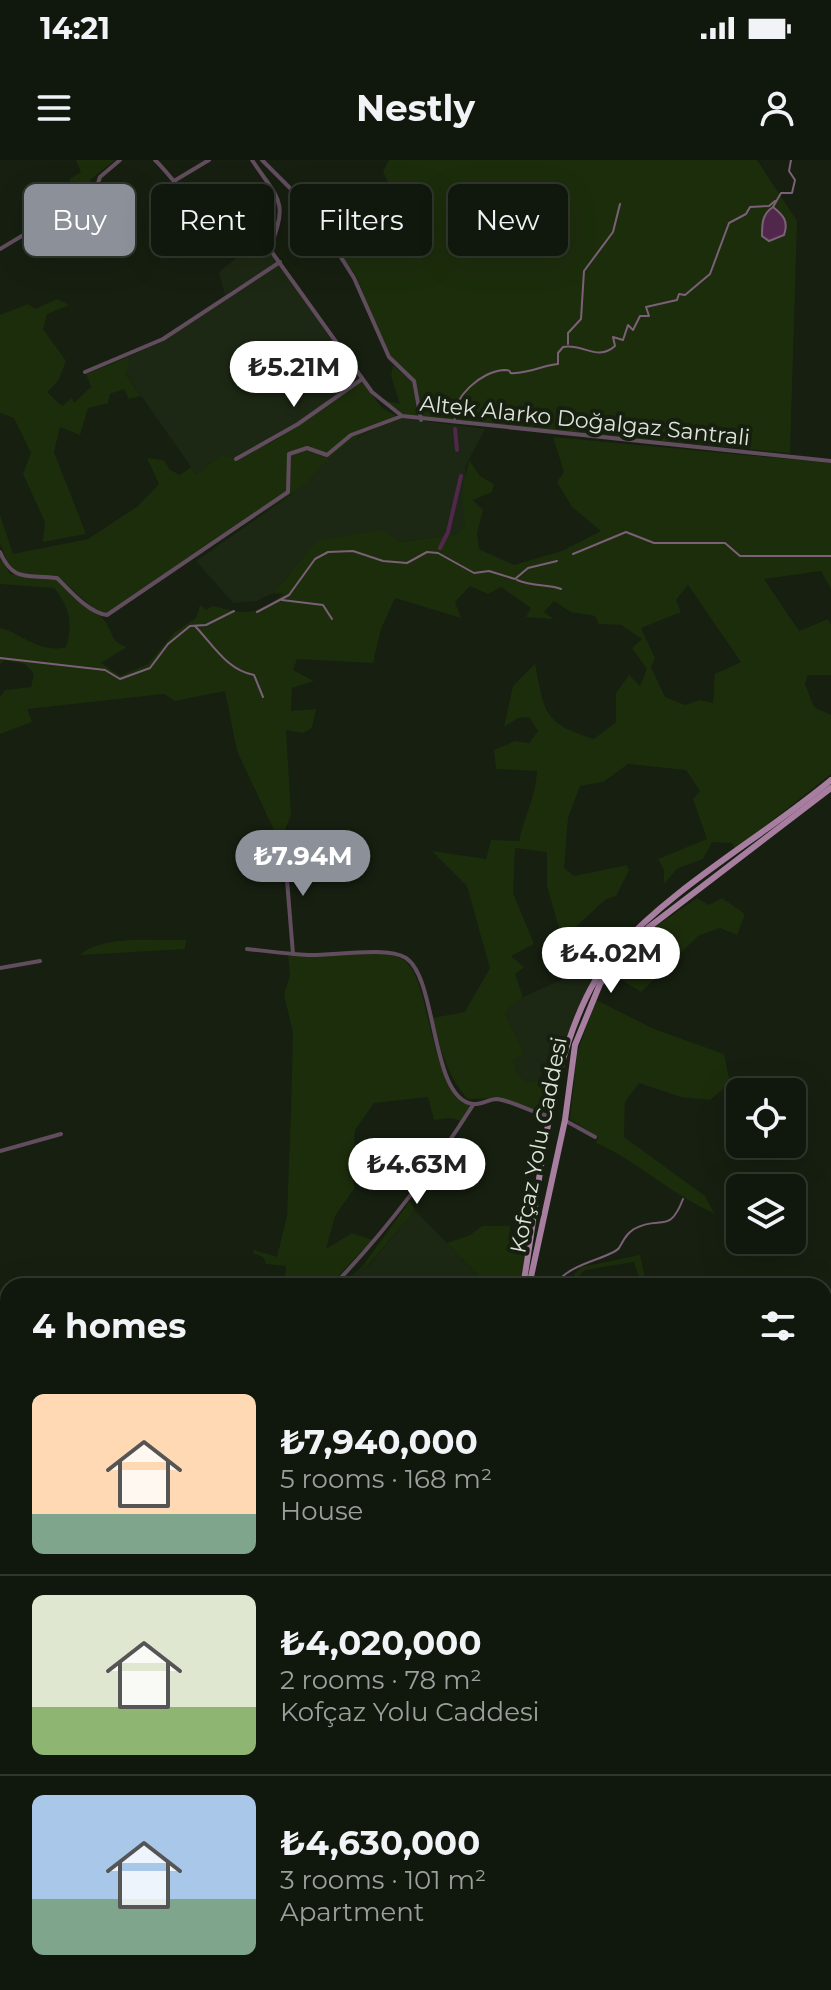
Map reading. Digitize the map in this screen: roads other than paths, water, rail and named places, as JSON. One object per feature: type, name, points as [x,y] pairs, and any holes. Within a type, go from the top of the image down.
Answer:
[{"type":"main road","name":"Kofçaz Yolu Caddesi","points":[[524,1278],[550,1115],[580,1009],[615,952],[644,923],[831,780]]},
{"type":"main road","name":"Kofçaz Yolu Caddesi","points":[[531,1278],[565,1119],[578,1032],[596,990],[617,959],[648,928],[831,788]]},
{"type":"main road","points":[[559,1110],[565,1119],[554,1125],[550,1115],[559,1110]]},
{"type":"street","points":[[98,184],[100,177],[120,160]]},
{"type":"street","name":"Altek Alarko Doğalgaz Santrali","points":[[155,160],[178,184]]},
{"type":"street","points":[[174,181],[209,160]]},
{"type":"street","points":[[252,160],[268,184]]},
{"type":"street","points":[[262,160],[293,191],[302,208],[327,235],[354,278],[389,357],[414,381],[421,420]]},
{"type":"street","points":[[274,194],[280,203],[282,216],[274,237]]},
{"type":"street","points":[[0,249],[24,235]]},
{"type":"street","name":"Altek Alarko Doğalgaz Santrali","points":[[274,253],[362,379],[384,405],[402,416],[831,461]]},
{"type":"street","points":[[85,372],[163,339],[280,262]]},
{"type":"street","points":[[236,459],[275,438],[362,379]]},
{"type":"street","points":[[0,552],[7,569],[15,575],[57,578],[74,597],[97,613],[107,615],[288,492],[289,454],[307,448],[327,455],[351,435],[402,416]]},
{"type":"street","points":[[284,843],[293,954]]},
{"type":"street","points":[[247,949],[293,954],[391,953],[407,959],[419,978],[444,1069],[458,1096],[474,1104],[502,1100],[528,1112],[550,1115]]},
{"type":"street","points":[[0,968],[40,961]]},
{"type":"street","points":[[341,1278],[365,1252],[454,1136],[474,1104]]},
{"type":"street","points":[[565,1119],[595,1137]]},
{"type":"street","points":[[0,1151],[61,1134]]},
{"type":"waterway","points":[[773,207],[781,193],[792,193],[795,180],[789,171],[791,160]]},
{"type":"waterway","points":[[455,421],[455,412],[463,395],[486,375],[495,371],[522,372],[558,364],[558,353],[563,347],[602,352],[615,346],[613,337],[623,340],[628,325],[633,330],[640,316],[649,316],[646,307],[677,300],[679,294],[685,295],[710,274],[729,223],[746,214],[750,207],[769,206],[775,201]]},
{"type":"waterway","points":[[568,344],[568,333],[581,319],[584,271],[613,232],[620,204]]},
{"type":"waterway","points":[[455,429],[457,450]]},
{"type":"waterway","points":[[440,548],[448,532],[461,476]]},
{"type":"waterway","points":[[573,554],[626,532],[654,543],[725,543],[740,556],[831,556]]},
{"type":"waterway","points":[[257,612],[289,595],[315,559],[328,552],[353,551],[383,561],[407,563],[427,552],[438,553],[474,573],[489,571],[515,579],[528,568],[557,561]]},
{"type":"waterway","points":[[517,580],[561,589]]},
{"type":"waterway","points":[[282,600],[323,605],[332,619]]},
{"type":"waterway","points":[[0,658],[105,670],[120,679],[150,668],[168,644],[190,626],[206,625],[234,611]]},
{"type":"waterway","points":[[195,626],[228,663],[254,675],[263,697]]},
{"type":"waterway","points":[[561,1278],[579,1266],[614,1252],[634,1229],[668,1221],[683,1199]]}]
